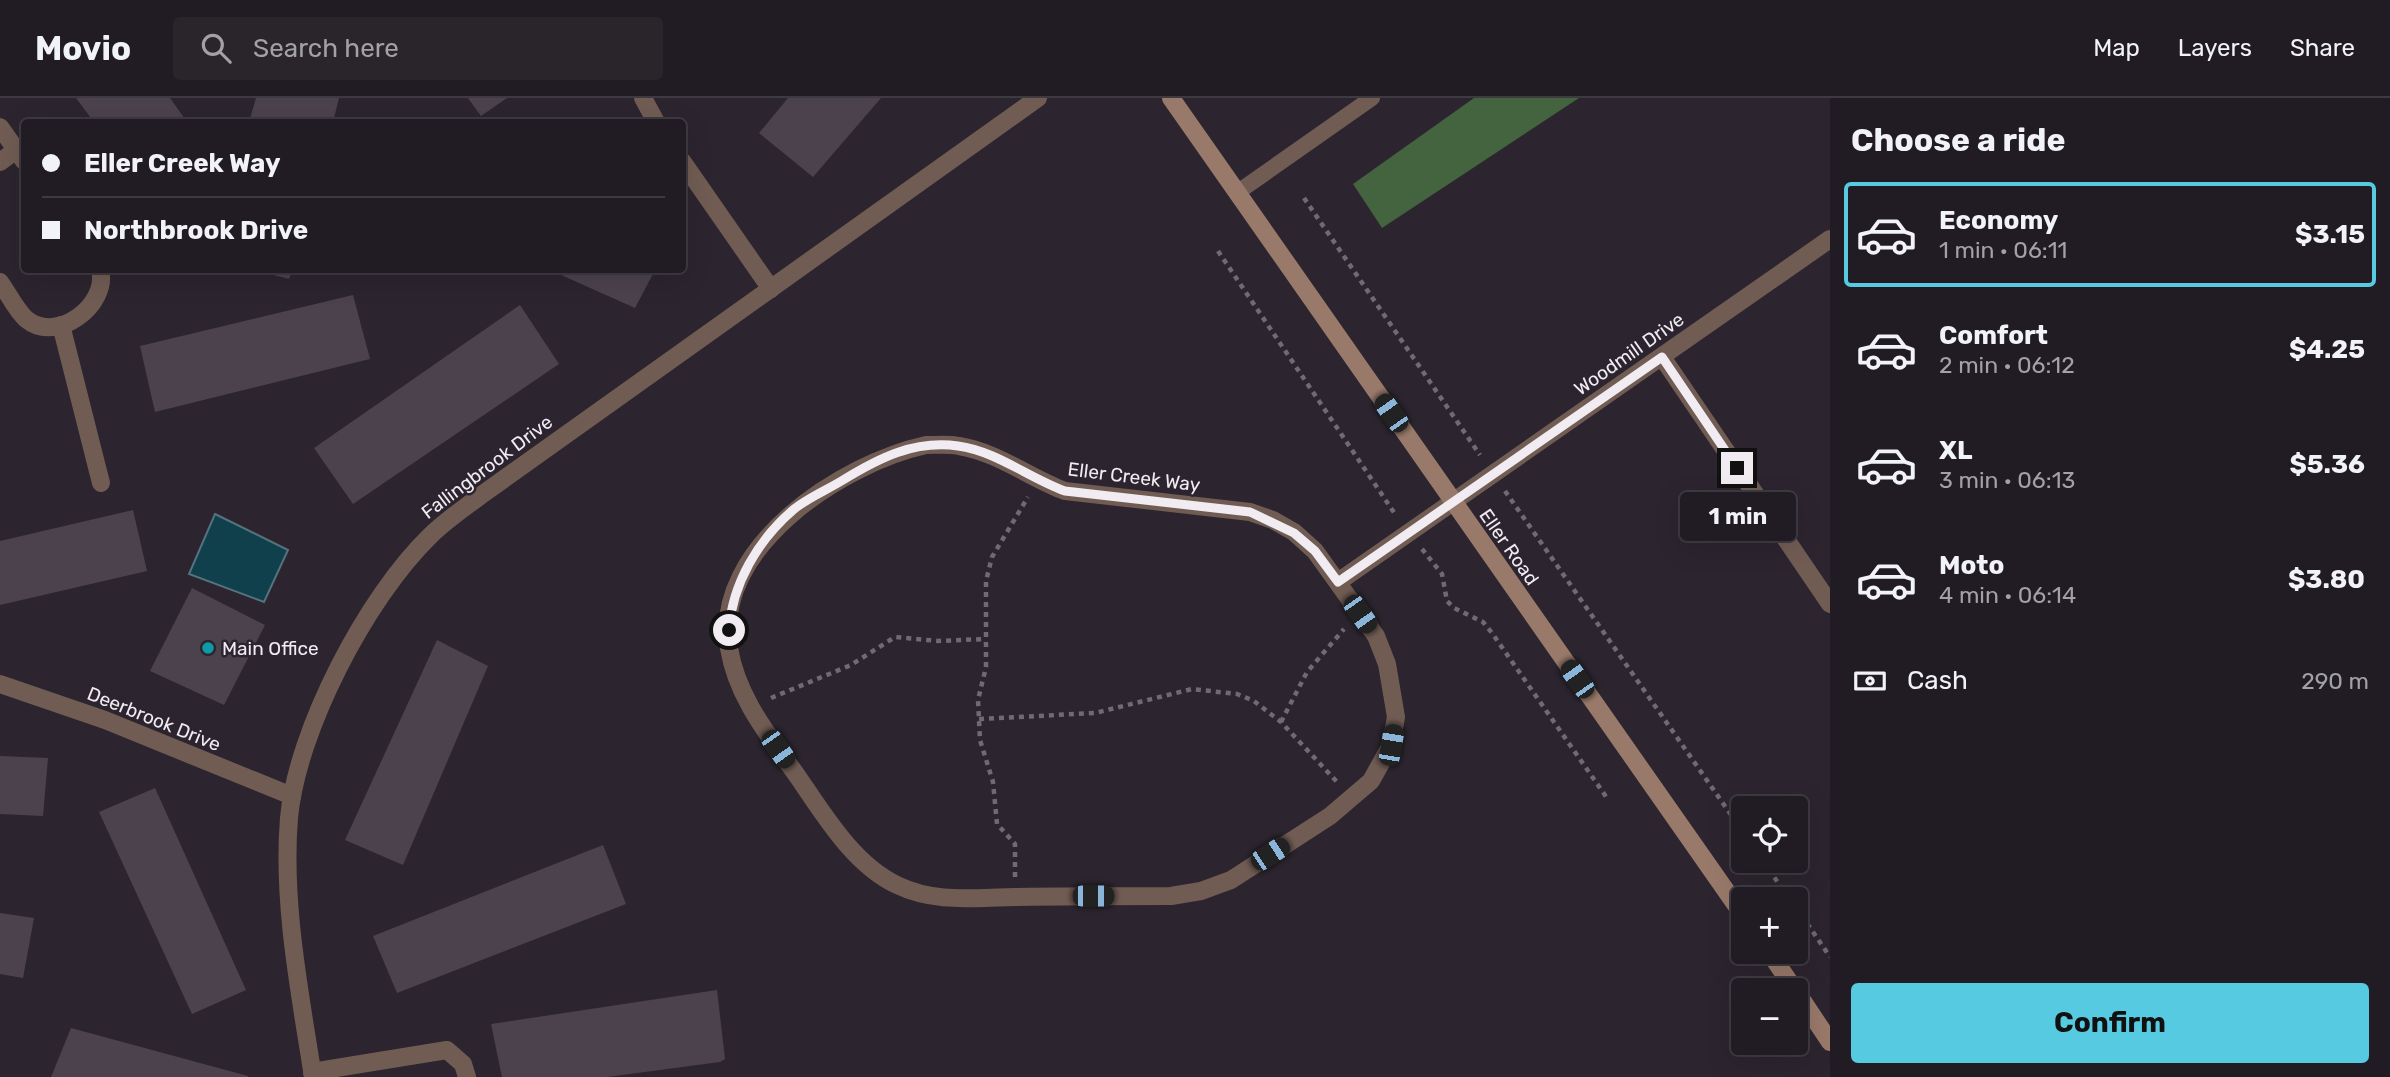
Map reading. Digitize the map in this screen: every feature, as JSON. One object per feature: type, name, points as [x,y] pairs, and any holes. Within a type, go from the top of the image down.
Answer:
[{"type":"street","points":[[643,98],[654,119]]},
{"type":"street","name":"Fallingbrook Drive","points":[[467,1077],[463,1064],[447,1050],[312,1074],[289,900],[289,819],[292,796],[311,732],[339,667],[380,594],[430,536],[480,496],[1038,98]]},
{"type":"street","name":"Eller Road","points":[[1171,98],[1731,898]]},
{"type":"street","points":[[0,127],[20,155],[0,162]]},
{"type":"street","points":[[686,167],[771,289]]},
{"type":"street","name":"Woodmill Drive","points":[[1338,582],[1830,239]]},
{"type":"street","points":[[0,282],[27,319],[40,325],[61,325],[72,322],[96,299],[103,281],[101,273]]},
{"type":"street","points":[[61,325],[101,483]]},
{"type":"street","points":[[1662,357],[1830,604]]},
{"type":"street","name":"Eller Creek Way","points":[[926,445],[959,446],[990,455],[1037,481],[1065,491],[1250,512],[1294,533],[1315,551],[1338,582],[1376,636],[1387,664],[1396,717],[1391,745],[1383,764],[1371,780],[1350,799],[1231,880],[1201,891],[1171,896],[950,900],[897,885],[863,861],[829,820],[747,701],[728,645],[730,614],[737,588],[759,547],[795,509],[875,461],[895,452],[926,445]]},
{"type":"street","name":"Deerbrook Drive","points":[[0,684],[105,720],[292,796]]},
{"type":"street","points":[[1808,1010],[1830,1042]]},
{"type":"lane","points":[[1238,192],[1372,98]]},
{"type":"path","points":[[1304,198],[1466,435]]},
{"type":"path","points":[[1218,251],[1388,504]]},
{"type":"path","points":[[1016,897],[1015,844],[997,824],[993,782],[979,740],[979,719],[986,639],[986,581],[992,557],[1037,481]]},
{"type":"path","points":[[1526,521],[1731,815]]},
{"type":"path","points":[[1442,574],[1447,601],[1465,616],[1483,622],[1492,633],[1607,798]]},
{"type":"path","points":[[1281,722],[1307,672],[1328,643],[1360,614]]},
{"type":"path","points":[[747,701],[850,665],[895,636],[938,641],[986,639]]},
{"type":"path","points":[[979,719],[1095,713],[1192,689],[1237,694],[1254,701],[1281,722],[1331,772],[1350,799]]},
{"type":"path","points":[[1808,925],[1830,957]]},
{"type":"green space","points":[[1474,98],[1579,98],[1382,228],[1353,184]]},
{"type":"water","points":[[215,514],[288,550],[264,602],[189,574]]},
{"type":"building","points":[[76,98],[170,98],[185,119],[92,119]]},
{"type":"building","points":[[256,98],[339,98],[334,119],[250,119]]},
{"type":"building","points":[[468,98],[507,98],[481,116]]},
{"type":"building","points":[[788,98],[881,98],[813,177],[759,133]]},
{"type":"building","points":[[266,273],[291,273],[289,279]]},
{"type":"building","points":[[557,273],[653,273],[635,308]]},
{"type":"building","points":[[353,295],[370,359],[155,412],[140,346]]},
{"type":"building","points":[[520,305],[559,364],[353,504],[314,448]]},
{"type":"building","points":[[133,510],[147,571],[0,605],[0,541]]},
{"type":"building","name":"Main Office","points":[[192,588],[265,625],[224,705],[150,671]]},
{"type":"building","points":[[437,640],[488,666],[403,865],[345,840]]},
{"type":"building","points":[[0,756],[48,758],[43,816],[0,814]]},
{"type":"building","points":[[155,788],[246,990],[192,1014],[99,812]]},
{"type":"building","points":[[603,845],[626,904],[397,993],[373,936]]},
{"type":"building","points":[[0,913],[34,918],[23,978],[0,974]]},
{"type":"building","points":[[717,990],[725,1059],[720,1062],[607,1077],[502,1077],[491,1024]]},
{"type":"building","points":[[71,1028],[248,1076],[248,1077],[51,1077]]},
{"type":"place","name":"Main Office","points":[[208,648]]},
{"type":"route","points":[[729,630],[737,588],[759,547],[773,529],[795,509],[875,461],[895,452],[926,445],[959,446],[990,455],[1037,481],[1065,491],[1250,512],[1273,520],[1294,533],[1315,551],[1338,582],[1662,357],[1737,468]]}]
